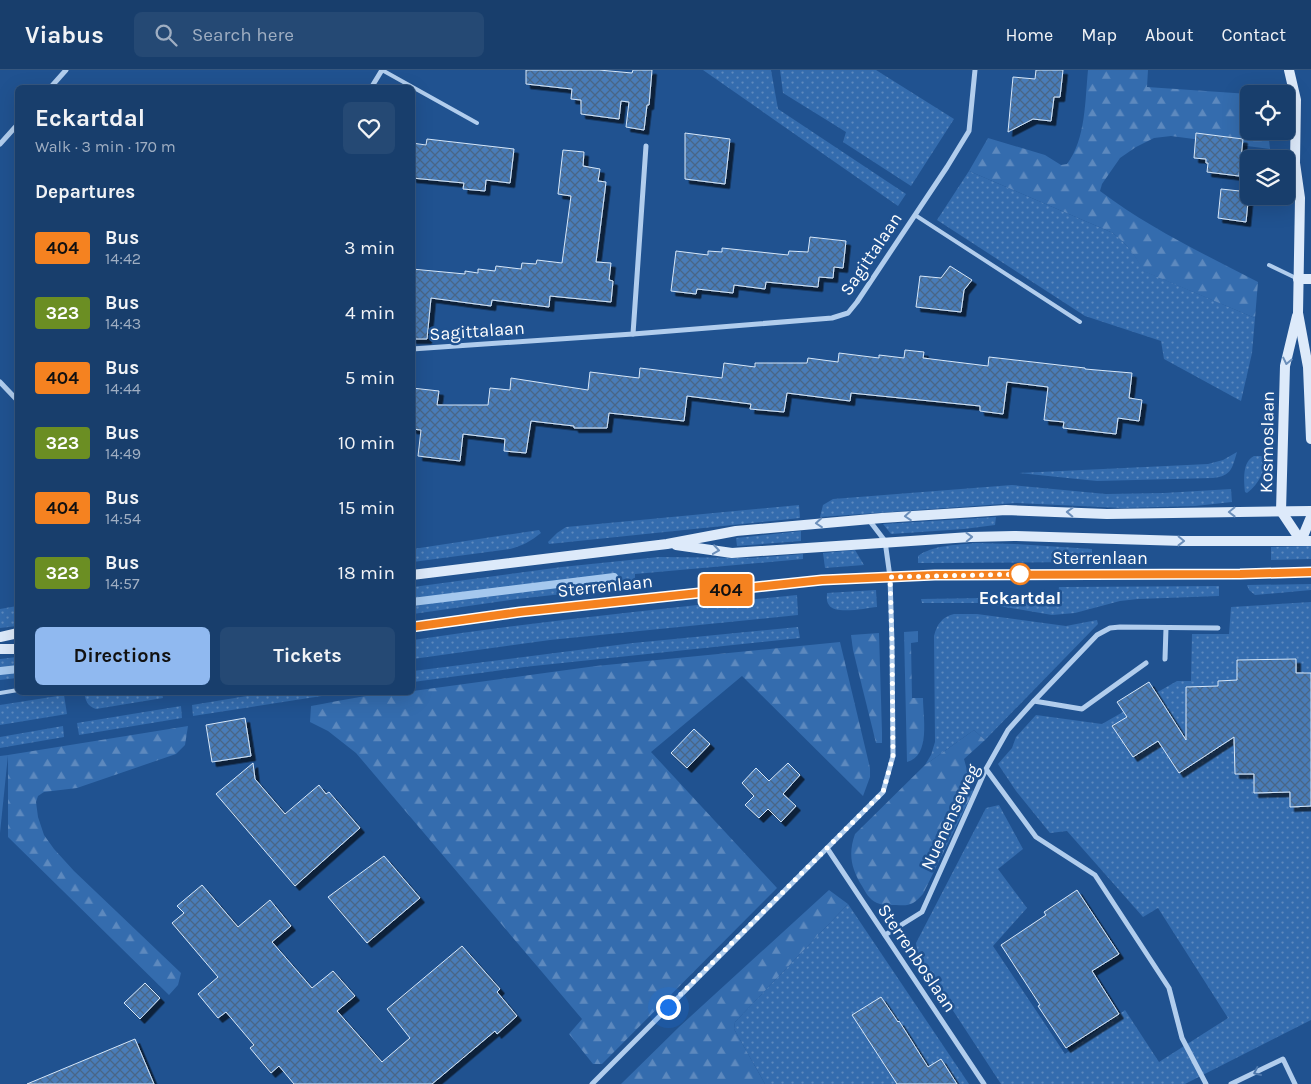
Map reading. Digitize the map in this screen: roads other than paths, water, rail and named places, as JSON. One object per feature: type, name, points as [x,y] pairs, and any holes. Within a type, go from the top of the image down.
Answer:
[{"type":"main road","name":"Kosmoslaan","points":[[1289,70],[1296,100],[1295,163],[1300,198],[1298,313],[1308,367],[1311,439]]},
{"type":"main road","points":[[1298,280],[1311,279]]},
{"type":"main road","name":"Kosmoslaan","points":[[1298,313],[1285,366],[1281,512],[1306,541]]},
{"type":"main road","name":"Sterrenlaan","points":[[415,575],[668,544],[736,531],[868,519],[1006,510],[1107,514],[1311,511]]},
{"type":"main road","points":[[1306,541],[1311,517]]},
{"type":"main road","name":"Sterrenlaan","points":[[668,544],[732,553],[885,541],[1005,536],[1132,540],[1306,541]]},
{"type":"main road","points":[[0,637],[15,634]]},
{"type":"main road","points":[[0,649],[15,649]]},
{"type":"street","points":[[53,85],[66,70]]},
{"type":"street","points":[[373,85],[382,70]]},
{"type":"street","name":"Sagittalaan","points":[[415,349],[832,318],[848,313],[915,215],[969,131],[975,70]]},
{"type":"street","points":[[0,144],[15,127]]},
{"type":"street","points":[[633,334],[646,146]]},
{"type":"street","points":[[0,382],[15,398]]},
{"type":"street","points":[[592,1084],[883,792],[893,756],[890,577],[885,541],[868,519]]},
{"type":"street","name":"Nuenenseweg","points":[[885,935],[922,912],[986,769],[1008,730],[1097,635],[1110,628],[1120,627],[1218,628]]},
{"type":"street","points":[[1165,659],[1166,628]]},
{"type":"street","points":[[1034,701],[1082,708],[1146,663]]},
{"type":"street","points":[[986,769],[1036,837],[1095,875],[1170,988],[1182,1038],[1206,1084]]},
{"type":"street","name":"Sterrenboslaan","points":[[827,848],[984,1084]]},
{"type":"street","points":[[1231,1084],[1283,1059],[1294,1084]]},
{"type":"lane","points":[[382,70],[409,85]]},
{"type":"lane","points":[[415,88],[477,123]]},
{"type":"lane","points":[[915,215],[1080,322]]},
{"type":"lane","points":[[1269,265],[1298,280]]},
{"type":"lane","name":"Sterrenlaan","points":[[415,627],[659,596],[822,580],[944,575],[1311,572]]},
{"type":"lane","points":[[0,693],[15,690]]},
{"type":"waterway","points":[[415,602],[614,577]]},
{"type":"waterway","points":[[0,671],[15,669]]},
{"type":"place","name":"Eckartdal","points":[[1020,574]]}]
